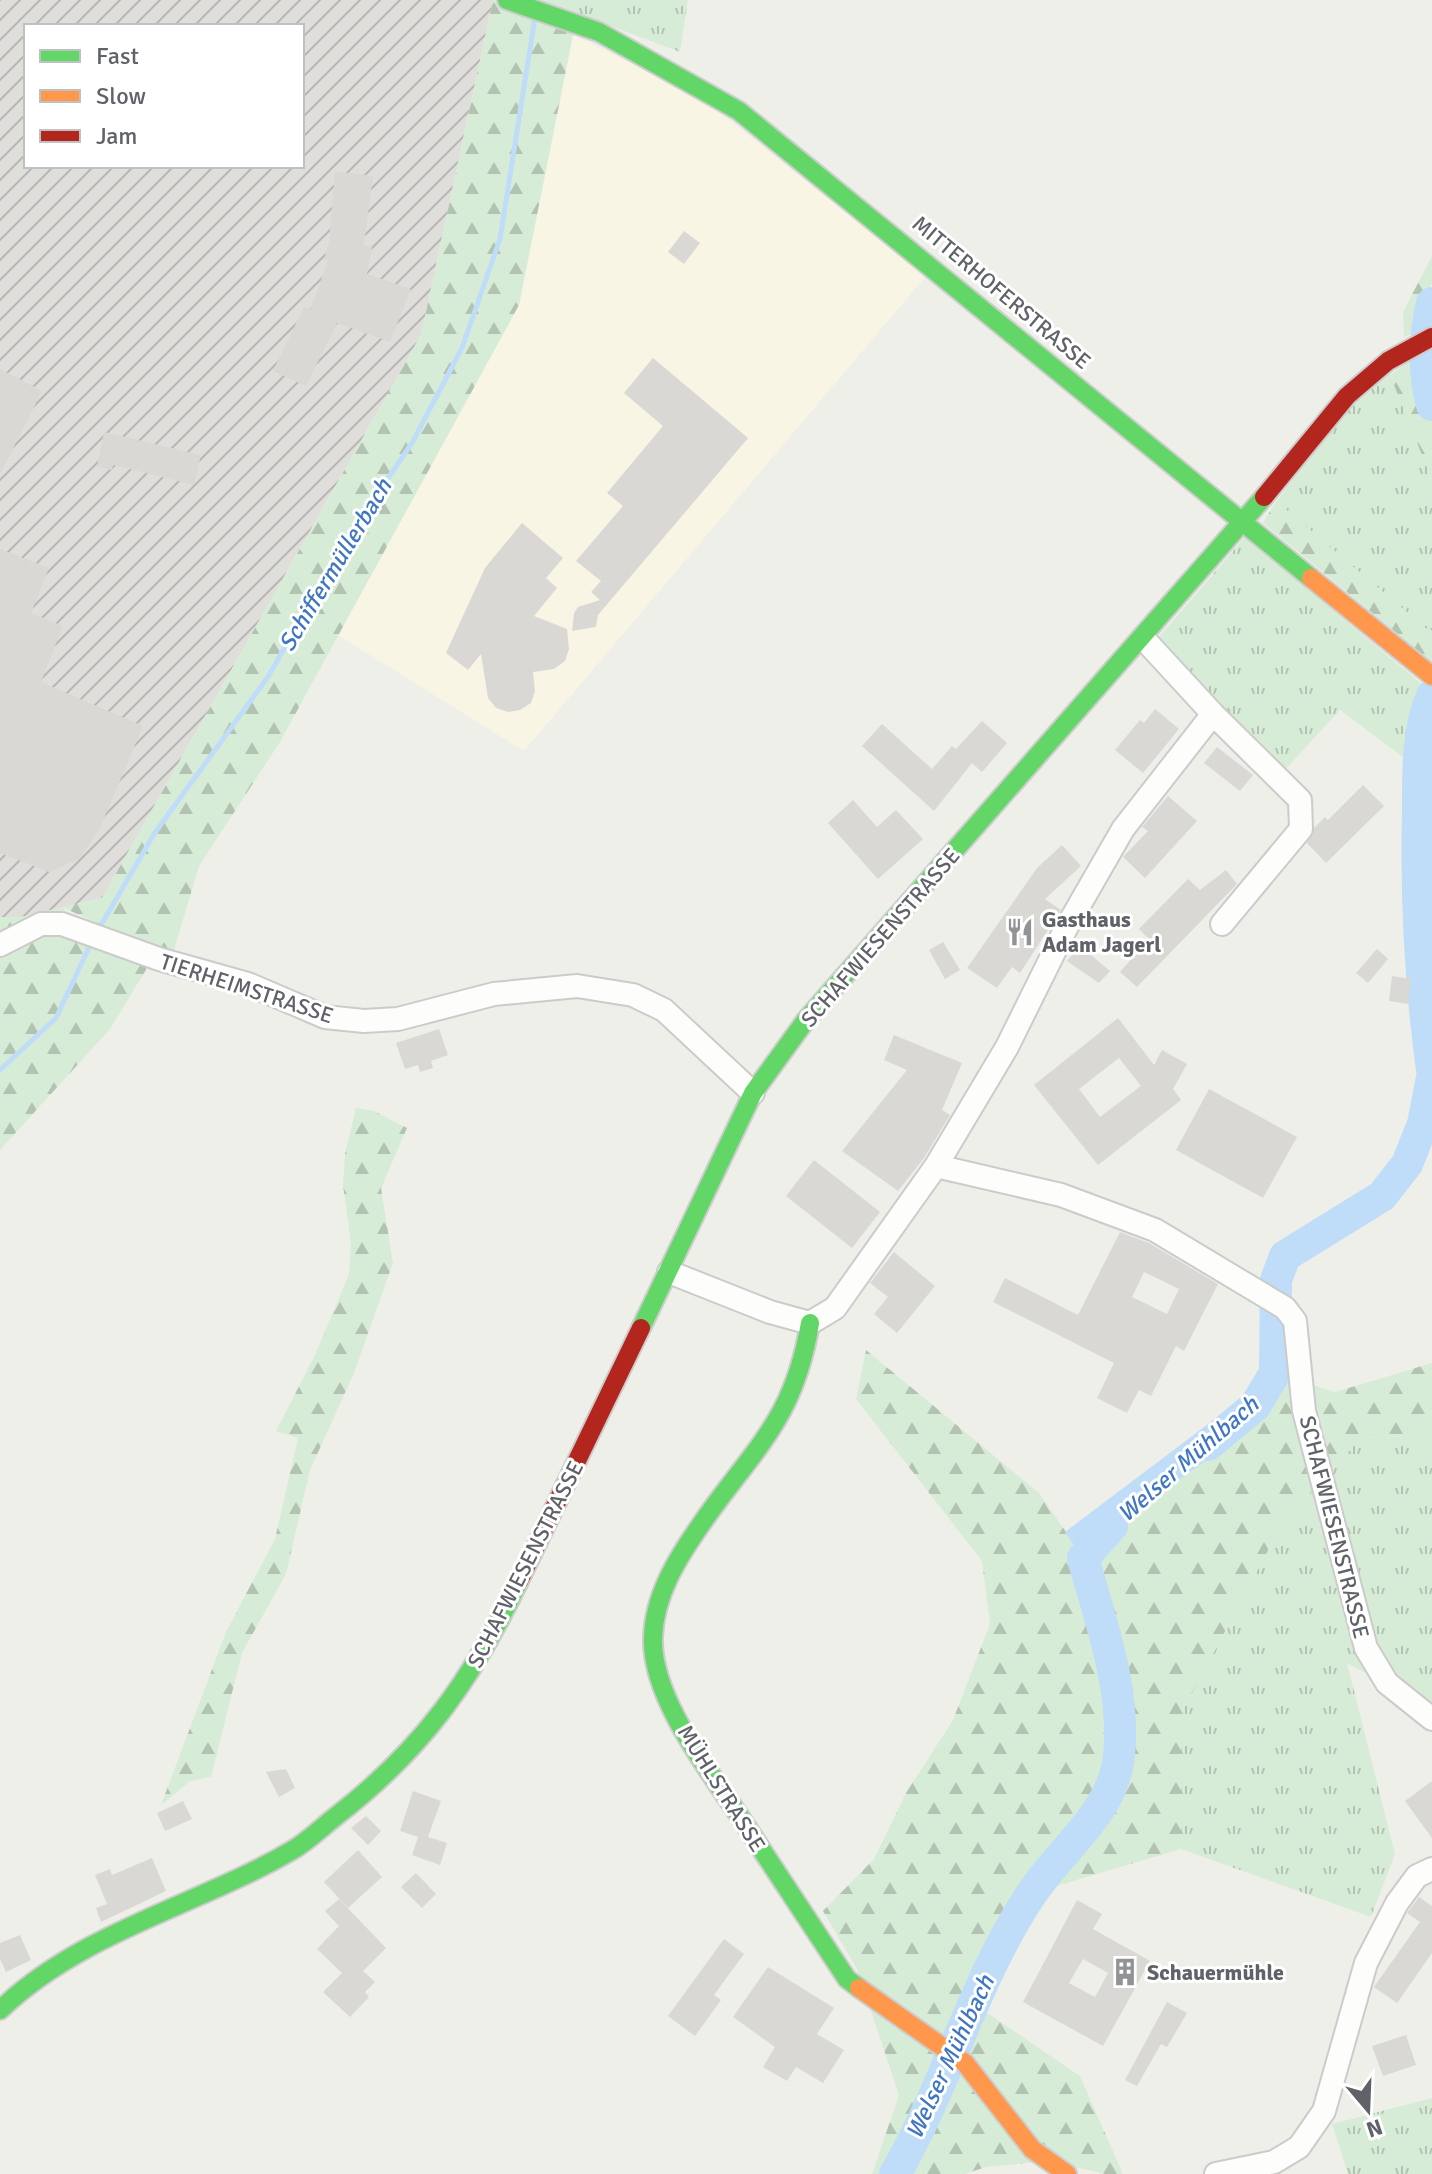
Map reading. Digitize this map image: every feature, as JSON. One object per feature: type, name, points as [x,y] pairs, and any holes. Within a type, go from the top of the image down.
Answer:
[{"type":"street","name":"MITTERHOFERSTRASSE","points":[[514,2],[569,18],[619,40],[739,111],[1426,671]]},
{"type":"street","name":"SCHAFWIESENSTRASSE","points":[[0,2010],[24,1987],[59,1962],[293,1850],[361,1797],[423,1739],[469,1676],[510,1601],[753,1093],[806,1020],[1244,523],[1293,457],[1343,400],[1389,361],[1432,337]]},
{"type":"street","points":[[1143,638],[1213,714],[1300,800],[1301,829],[1222,924]]},
{"type":"street","points":[[669,1272],[770,1312],[810,1323],[835,1308],[936,1166],[1007,1047],[1065,930],[1123,829],[1213,714]]},
{"type":"street","name":"TIERHEIMSTRASSE","points":[[0,945],[41,924],[76,927],[159,959],[248,984],[325,1017],[398,1019],[494,994],[577,986],[633,995],[664,1010],[753,1093]]},
{"type":"street","name":"SCHAFWIESENSTRASSE","points":[[936,1166],[1061,1195],[1155,1230],[1285,1308],[1295,1321],[1304,1411],[1366,1648],[1387,1683],[1432,1719]]},
{"type":"street","name":"MÜHLSTRASSE","points":[[810,1323],[802,1369],[785,1410],[678,1560],[661,1601],[653,1637],[658,1671],[690,1740],[847,1979],[965,2063],[1032,2149],[1067,2174]]},
{"type":"street","points":[[1216,2174],[1274,2162],[1299,2147],[1324,2111],[1366,1963],[1397,1903],[1417,1876],[1432,1869]]},
{"type":"shaded area","points":[[0,0],[493,0],[421,335],[102,898],[21,917],[0,917]]},
{"type":"shaded area","points":[[573,35],[696,94],[926,276],[524,751],[338,635],[519,305]]},
{"type":"green space","points":[[493,0],[561,0],[573,35],[519,305],[280,742],[199,866],[172,957],[64,908],[70,928],[152,960],[110,1029],[0,1150],[0,917],[21,917],[102,898],[421,335]]},
{"type":"green space","points":[[561,0],[688,0],[680,52],[563,8]]},
{"type":"green space","points":[[1432,256],[1432,284],[1420,302],[1422,329],[1404,337],[1403,312]]},
{"type":"green space","points":[[1432,346],[1432,480],[1390,375]]},
{"type":"green space","points":[[1390,374],[1432,480],[1432,630],[1428,630],[1276,502],[1344,413]]},
{"type":"green space","points":[[1276,501],[1428,630],[1432,630],[1432,662],[1263,523]]},
{"type":"green space","points":[[1245,537],[1423,685],[1423,772],[1340,710],[1271,785],[1145,653]]},
{"type":"green space","points":[[356,1108],[374,1111],[407,1128],[381,1188],[393,1263],[354,1373],[310,1470],[286,1574],[242,1653],[211,1777],[190,1781],[161,1805],[226,1632],[275,1539],[298,1438],[276,1431],[315,1355],[349,1274],[351,1243],[343,1185],[345,1153]]},
{"type":"green space","points":[[866,1350],[1039,1493],[1084,1558],[1172,1485],[1251,1428],[1275,1373],[1335,1392],[1432,1363],[1432,1435],[1361,1438],[1283,1522],[1181,1714],[1181,1849],[1026,1895],[980,2008],[1080,2076],[1123,2174],[1105,2174],[1048,2161],[986,2167],[965,2174],[872,2174],[899,2095],[857,1969],[823,1911],[874,1859],[906,1793],[953,1720],[990,1624],[982,1561],[856,1399]]},
{"type":"green space","points":[[1432,1435],[1432,1708],[1347,1663],[1395,1854],[1371,1917],[1181,1849],[1181,1714],[1283,1522],[1361,1438]]},
{"type":"green space","points":[[1432,2098],[1432,2174],[1348,2174],[1332,2124]]},
{"type":"water","points":[[1232,1406],[1251,1428],[1172,1485],[1083,1558],[1065,1532]]},
{"type":"building","points":[[335,171],[373,176],[364,245],[372,247],[367,274],[411,289],[390,342],[337,323],[306,386],[273,371],[304,307],[310,310],[328,261],[324,260],[329,242]]},
{"type":"building","points":[[684,231],[700,243],[684,264],[668,252]]},
{"type":"building","points":[[653,358],[748,438],[598,615],[596,627],[572,631],[574,613],[578,607],[600,600],[591,592],[601,581],[576,561],[623,506],[607,493],[663,426],[624,393]]},
{"type":"building","points":[[0,369],[42,391],[0,474]]},
{"type":"building","points":[[104,432],[201,455],[194,485],[113,465],[112,470],[97,466]]},
{"type":"building","points":[[522,523],[563,558],[546,578],[557,588],[534,616],[567,629],[569,649],[565,661],[554,669],[533,672],[535,691],[531,703],[520,710],[508,712],[496,708],[488,698],[481,654],[468,670],[446,653],[485,568]]},
{"type":"building","points":[[0,549],[49,568],[31,613],[63,626],[41,682],[143,726],[99,830],[79,859],[49,872],[0,853]]},
{"type":"building","points":[[1155,709],[1179,729],[1143,773],[1115,750],[1140,720],[1144,723]]},
{"type":"building","points":[[982,721],[1007,743],[982,772],[972,763],[934,811],[862,746],[882,724],[932,769],[952,746],[956,749]]},
{"type":"building","points":[[1217,747],[1253,775],[1240,791],[1204,763]]},
{"type":"building","points":[[1363,785],[1384,806],[1326,863],[1307,843],[1315,827],[1325,817],[1328,820]]},
{"type":"building","points":[[1168,796],[1197,821],[1145,878],[1123,857],[1148,831],[1142,827]]},
{"type":"building","points":[[853,800],[877,827],[896,810],[923,839],[878,879],[828,823]]},
{"type":"building","name":"Gasthaus Adam Jagerl","points":[[1062,845],[1081,866],[1045,899],[1061,910],[1020,973],[1012,967],[997,988],[967,968],[1037,868]]},
{"type":"building","points":[[1226,870],[1237,884],[1137,987],[1120,972],[1149,939],[1139,929],[1188,879],[1200,890]]},
{"type":"building","points":[[943,942],[960,970],[945,979],[929,950]]},
{"type":"building","points":[[1080,946],[1110,971],[1099,983],[1067,961]]},
{"type":"building","points":[[1377,949],[1388,959],[1368,983],[1356,973]]},
{"type":"building","points":[[1392,976],[1411,979],[1408,1004],[1389,1001]]},
{"type":"building","points":[[1118,1018],[1154,1065],[1162,1050],[1187,1064],[1173,1089],[1181,1100],[1098,1165],[1034,1085]],"holes":[[[1119,1058],[1141,1086],[1100,1117],[1079,1089]]]},
{"type":"building","points":[[439,1029],[448,1055],[431,1061],[433,1068],[420,1072],[418,1065],[405,1069],[396,1043]]},
{"type":"building","points":[[894,1035],[962,1063],[942,1110],[950,1115],[924,1158],[898,1191],[842,1151],[907,1070],[884,1060]]},
{"type":"building","points":[[1209,1089],[1297,1137],[1263,1198],[1176,1150]]},
{"type":"building","points":[[814,1160],[880,1212],[852,1248],[786,1196]]},
{"type":"building","points":[[1120,1232],[1149,1243],[1218,1284],[1184,1351],[1176,1346],[1151,1396],[1139,1390],[1127,1413],[1097,1398],[1114,1363],[993,1302],[1005,1278],[1078,1315]],"holes":[[[1144,1272],[1179,1289],[1167,1314],[1132,1297]]]},
{"type":"building","points":[[894,1252],[935,1286],[897,1333],[874,1314],[888,1297],[870,1283]]},
{"type":"building","points":[[286,1769],[295,1788],[279,1797],[266,1772]]},
{"type":"building","points":[[1432,1781],[1432,1838],[1405,1801]]},
{"type":"building","points":[[413,1791],[441,1801],[428,1837],[447,1843],[440,1865],[412,1855],[418,1837],[400,1831]]},
{"type":"building","points":[[183,1801],[192,1819],[165,1831],[157,1813]]},
{"type":"building","points":[[366,1816],[381,1831],[368,1845],[351,1828]]},
{"type":"building","points":[[358,1850],[382,1877],[348,1908],[324,1882]]},
{"type":"building","points":[[152,1858],[166,1891],[101,1922],[96,1908],[107,1904],[95,1875],[110,1869],[112,1875]]},
{"type":"building","points":[[416,1873],[436,1894],[422,1908],[401,1887]]},
{"type":"building","points":[[1419,1897],[1432,1906],[1432,1953],[1397,2003],[1374,1987],[1420,1922],[1407,1913]]},
{"type":"building","points":[[339,1899],[386,1948],[363,1971],[375,1982],[365,1992],[369,1997],[350,2017],[323,1992],[342,1973],[317,1949],[339,1926],[325,1911]]},
{"type":"building","name":"Schauermühle","points":[[1077,1900],[1102,1914],[1093,1929],[1150,1961],[1103,2046],[1023,2002]],"holes":[[[1083,1959],[1108,1973],[1095,1997],[1069,1983]]]},
{"type":"building","points":[[20,1935],[31,1960],[6,1972],[0,1959],[0,1943]]},
{"type":"building","points":[[724,1939],[744,1954],[714,1995],[721,2000],[695,2036],[668,2016]]},
{"type":"building","points":[[768,1967],[834,2008],[817,2034],[844,2050],[823,2083],[796,2067],[787,2081],[763,2067],[775,2047],[733,2017]]},
{"type":"building","points":[[1167,2002],[1187,2013],[1167,2047],[1161,2044],[1137,2086],[1125,2080]]},
{"type":"building","points":[[1406,2035],[1416,2065],[1383,2076],[1372,2046]]},
{"type":"waterway","name":"Schiffermüllerbach","points":[[97,932],[154,834],[268,677],[343,544],[412,443],[462,348],[500,239],[535,17]]},
{"type":"waterway","name":"Welser Mühlbach","points":[[1432,303],[1426,354],[1432,405]]},
{"type":"waterway","name":"Welser Mühlbach","points":[[1432,696],[1423,723],[1418,783],[1418,908],[1432,1069]]},
{"type":"waterway","name":"Schiffermüllerbach","points":[[0,1070],[56,1018],[92,941]]},
{"type":"waterway","name":"Welser Mühlbach","points":[[1208,1445],[1255,1406],[1275,1373],[1276,1280],[1285,1256],[1382,1196],[1407,1164],[1423,1124],[1432,1077]]},
{"type":"waterway","name":"Welser Mühlbach","points":[[895,2174],[1010,1929],[1042,1879],[1097,1813],[1115,1776],[1119,1755],[1119,1706],[1104,1630],[1083,1558],[1112,1526]]},
{"type":"traffic: fast","points":[[507,0],[599,32],[739,111],[1311,578]]},
{"type":"traffic: fast","points":[[641,1328],[753,1093],[806,1020],[1264,497]]},
{"type":"traffic: fast","points":[[810,1323],[803,1356],[783,1409],[676,1563],[658,1607],[653,1638],[655,1663],[663,1688],[688,1740],[847,1979],[859,1988]]},
{"type":"traffic: fast","points":[[0,2010],[66,1960],[291,1851],[366,1792],[394,1766],[442,1711],[483,1650],[519,1581]]},
{"type":"traffic: slow","points":[[1311,578],[1432,676]]},
{"type":"traffic: slow","points":[[859,1988],[965,2063],[1032,2149],[1067,2174]]},
{"type":"traffic: jam","points":[[1264,497],[1347,396],[1388,361],[1432,337]]},
{"type":"traffic: jam","points":[[519,1581],[641,1328]]},
{"type":"place","name":"Gasthaus Adam Jagerl","points":[[1020,932]]},
{"type":"place","name":"Schauermühle","points":[[1125,1972]]}]
